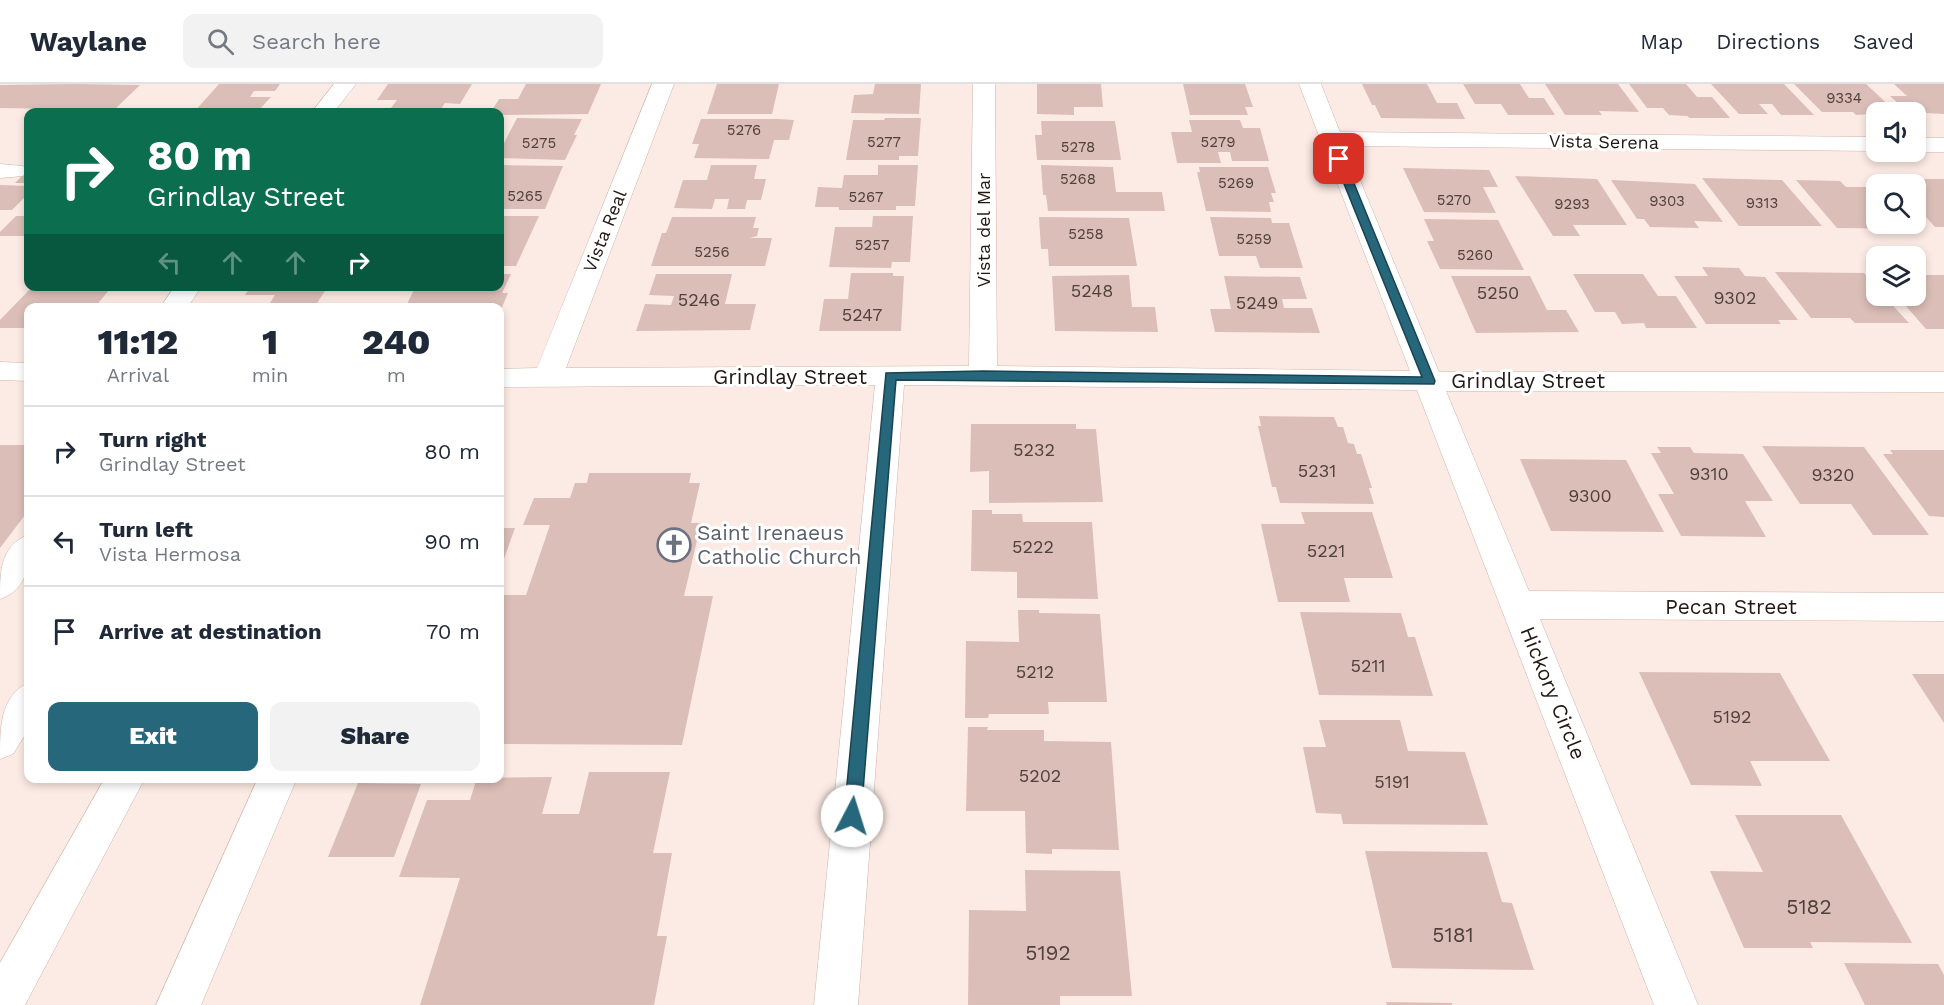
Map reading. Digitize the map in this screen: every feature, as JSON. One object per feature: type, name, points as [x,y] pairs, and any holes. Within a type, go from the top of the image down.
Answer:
[{"type":"street","points":[[326,108],[345,84]]},
{"type":"street","name":"Vista Real","points":[[547,379],[663,84]]},
{"type":"street","name":"Vista del Mar","points":[[983,375],[984,84]]},
{"type":"street","name":"Hickory Circle","points":[[1310,84],[1430,381],[1676,1005]]},
{"type":"street","name":"Vista Serena","points":[[1331,139],[1866,144]]},
{"type":"street","points":[[1926,145],[1944,145]]},
{"type":"street","points":[[176,303],[185,291]]},
{"type":"street","points":[[0,371],[24,372]]},
{"type":"street","name":"Grindlay Street","points":[[504,378],[983,375],[1430,381],[1944,382]]},
{"type":"street","points":[[836,1005],[890,376]]},
{"type":"street","points":[[0,586],[24,553]]},
{"type":"street","name":"Pecan Street","points":[[1518,605],[1944,607]]},
{"type":"street","points":[[0,742],[24,705]]},
{"type":"street","points":[[1,1005],[123,783]]},
{"type":"street","points":[[178,1005],[276,783]]},
{"type":"building","points":[[219,84],[280,84],[275,91],[254,91],[250,97],[271,97],[261,108],[198,108]]},
{"type":"building","points":[[388,84],[472,84],[460,104],[445,103],[442,108],[391,108],[397,100],[377,100]]},
{"type":"building","points":[[526,84],[601,84],[588,114],[504,115],[504,108],[493,108],[499,99],[518,99]]},
{"type":"building","points":[[717,84],[779,84],[772,114],[707,114]]},
{"type":"building","points":[[875,84],[921,84],[919,114],[851,113],[854,95],[873,94]]},
{"type":"building","points":[[1037,84],[1101,84],[1103,107],[1074,107],[1074,115],[1037,114]]},
{"type":"building","points":[[1183,84],[1245,84],[1253,107],[1245,107],[1248,115],[1190,115]]},
{"type":"building","points":[[1362,84],[1427,84],[1437,103],[1457,103],[1465,119],[1381,118]]},
{"type":"building","points":[[1463,84],[1520,84],[1529,98],[1544,98],[1555,115],[1508,115],[1501,104],[1475,104]]},
{"type":"building","points":[[1545,84],[1618,84],[1639,112],[1599,111],[1602,115],[1565,115]]},
{"type":"building","points":[[1629,84],[1686,84],[1697,97],[1712,97],[1730,118],[1690,118],[1669,115],[1663,108],[1647,108]]},
{"type":"building","points":[[1711,84],[1784,84],[1814,115],[1781,115],[1772,104],[1759,104],[1768,114],[1739,114]]},
{"type":"building","points":[[1794,84],[1866,84],[1885,102],[1866,102],[1866,114],[1822,112]]},
{"type":"building","points":[[1894,84],[1944,84],[1944,114],[1926,113],[1926,102],[1897,102],[1890,96],[1907,96]]},
{"type":"building","points":[[0,85],[140,85],[116,108],[24,108],[0,108]]},
{"type":"building","points":[[517,118],[582,119],[565,160],[504,158],[504,143]]},
{"type":"building","points":[[885,118],[921,118],[918,156],[899,156],[899,160],[846,160],[853,120],[884,120]]},
{"type":"building","points":[[701,119],[794,120],[789,140],[774,140],[769,159],[694,158],[699,144],[692,144]]},
{"type":"building","points":[[1189,120],[1240,120],[1243,128],[1260,128],[1269,161],[1232,161],[1230,152],[1218,152],[1221,163],[1177,163],[1171,132],[1192,132]]},
{"type":"building","points":[[1041,121],[1115,121],[1121,160],[1037,160],[1035,135],[1042,135]]},
{"type":"building","points":[[504,165],[563,166],[545,209],[504,209]]},
{"type":"building","points":[[711,165],[757,165],[754,179],[766,179],[761,200],[747,200],[745,209],[727,209],[729,199],[715,199],[712,209],[674,208],[683,180],[707,180]]},
{"type":"building","points":[[878,165],[918,165],[915,206],[896,206],[896,210],[839,210],[839,207],[815,207],[818,187],[842,188],[844,175],[878,175]]},
{"type":"building","points":[[1041,165],[1113,167],[1116,192],[1162,192],[1165,211],[1048,211],[1046,195],[1043,195]]},
{"type":"building","points":[[1199,167],[1268,167],[1276,193],[1271,193],[1274,202],[1269,202],[1271,212],[1206,211],[1197,172],[1200,172]]},
{"type":"building","points":[[1403,168],[1489,170],[1498,187],[1483,187],[1496,213],[1424,212]]},
{"type":"building","points":[[24,174],[24,183],[15,183]]},
{"type":"building","points":[[1515,176],[1597,179],[1627,225],[1573,225],[1580,236],[1553,236]]},
{"type":"building","points":[[1702,178],[1782,180],[1822,226],[1739,226]]},
{"type":"building","points":[[1926,179],[1944,179],[1944,227],[1935,227],[1926,217]]},
{"type":"building","points":[[1611,180],[1695,184],[1723,222],[1694,221],[1699,228],[1650,227],[1644,219],[1637,219]]},
{"type":"building","points":[[1796,180],[1840,181],[1846,187],[1866,187],[1866,228],[1837,228]]},
{"type":"building","points":[[0,185],[24,186],[24,198],[12,210],[0,210]]},
{"type":"building","points":[[16,216],[24,216],[24,236],[0,236],[0,232]]},
{"type":"building","points":[[504,216],[539,216],[516,266],[504,266]]},
{"type":"building","points":[[873,216],[913,216],[910,262],[892,262],[891,268],[829,267],[835,227],[872,227]]},
{"type":"building","points":[[672,217],[756,217],[753,228],[759,228],[757,236],[750,238],[772,238],[765,266],[651,266],[662,233],[666,233]]},
{"type":"building","points":[[1039,217],[1129,218],[1137,266],[1049,266],[1048,249],[1041,249]]},
{"type":"building","points":[[1210,217],[1271,218],[1272,223],[1289,223],[1303,268],[1260,268],[1256,256],[1219,256]]},
{"type":"building","points":[[1424,219],[1498,220],[1524,270],[1440,269],[1427,241],[1434,241]]},
{"type":"building","points":[[1702,267],[1739,268],[1745,276],[1765,277],[1798,320],[1778,320],[1781,324],[1706,324],[1674,276],[1708,276]]},
{"type":"building","points":[[1775,272],[1864,273],[1866,275],[1866,306],[1893,306],[1909,323],[1855,323],[1850,318],[1811,318]]},
{"type":"building","points":[[851,273],[893,273],[893,276],[904,276],[901,331],[819,331],[824,299],[848,299]]},
{"type":"building","points":[[504,274],[511,274],[504,289]]},
{"type":"building","points":[[656,274],[732,274],[725,304],[756,304],[750,330],[636,331],[645,304],[671,305],[674,296],[649,295]]},
{"type":"building","points":[[1573,274],[1643,274],[1658,296],[1676,296],[1697,328],[1646,328],[1644,323],[1622,324],[1615,312],[1595,312]]},
{"type":"building","points":[[1129,275],[1132,307],[1155,307],[1158,332],[1055,331],[1052,276]]},
{"type":"building","points":[[1926,275],[1944,275],[1944,329],[1926,329],[1906,306],[1926,306]]},
{"type":"building","points":[[1224,276],[1300,277],[1307,299],[1282,299],[1284,308],[1312,308],[1320,333],[1215,332],[1210,309],[1231,309]]},
{"type":"building","points":[[1451,276],[1530,276],[1547,310],[1566,310],[1579,332],[1476,333]]},
{"type":"building","points":[[28,291],[108,291],[98,303],[24,303],[24,328],[0,328],[0,320]]},
{"type":"building","points":[[248,291],[325,291],[317,303],[270,303],[275,295],[245,295]]},
{"type":"building","points":[[414,291],[503,291],[502,293],[508,293],[504,303],[408,303]]},
{"type":"building","points":[[1259,416],[1334,417],[1338,427],[1343,427],[1348,443],[1354,444],[1357,454],[1361,454],[1372,488],[1369,488],[1374,504],[1280,503],[1276,487],[1272,487],[1258,426],[1261,426]]},
{"type":"building","points":[[971,424],[1076,424],[1076,429],[1096,429],[1103,502],[989,503],[989,471],[970,472]]},
{"type":"building","points":[[0,445],[24,445],[24,516],[0,548]]},
{"type":"building","points":[[1762,446],[1864,447],[1929,535],[1873,535],[1851,504],[1800,504]]},
{"type":"building","points":[[1657,447],[1690,447],[1694,453],[1743,454],[1773,501],[1745,501],[1766,537],[1681,536],[1658,494],[1674,494],[1651,453],[1661,453]]},
{"type":"building","points":[[1890,450],[1944,450],[1944,517],[1929,516],[1883,454],[1893,454]]},
{"type":"building","points":[[1520,459],[1626,460],[1664,532],[1551,531]]},
{"type":"building","points":[[589,473],[691,473],[689,483],[700,483],[691,523],[701,523],[684,596],[713,596],[682,745],[504,744],[504,595],[526,595],[550,525],[523,525],[534,498],[570,498],[575,483],[587,483]]},
{"type":"building","points":[[972,510],[992,510],[992,514],[1022,514],[1023,522],[1092,522],[1098,599],[1017,598],[1017,572],[971,571]]},
{"type":"building","points":[[1301,512],[1372,512],[1393,578],[1344,578],[1350,602],[1278,602],[1261,524],[1305,524]]},
{"type":"building","points":[[504,528],[515,528],[504,559]]},
{"type":"building","points":[[1018,610],[1039,610],[1039,613],[1100,614],[1107,702],[1048,702],[1049,714],[989,714],[988,718],[965,718],[966,641],[1019,642]]},
{"type":"building","points":[[1300,612],[1401,613],[1408,637],[1415,637],[1433,696],[1319,695]]},
{"type":"building","points":[[1639,672],[1780,673],[1830,761],[1750,761],[1762,786],[1691,785]]},
{"type":"building","points":[[1912,674],[1944,674],[1944,723]]},
{"type":"building","points":[[1319,720],[1400,720],[1408,751],[1465,752],[1488,825],[1343,824],[1341,814],[1316,813],[1303,747],[1326,747]]},
{"type":"building","points":[[968,727],[988,727],[987,730],[1044,730],[1044,741],[1111,742],[1119,850],[1052,849],[1052,854],[1026,853],[1025,811],[966,811]]},
{"type":"building","points":[[589,772],[670,772],[653,853],[672,853],[657,936],[667,936],[654,1005],[420,1005],[460,878],[399,877],[427,800],[470,800],[475,783],[504,783],[504,778],[552,777],[542,814],[579,814]]},
{"type":"building","points":[[358,783],[421,784],[394,857],[328,857]]},
{"type":"building","points":[[1735,815],[1841,815],[1912,943],[1810,942],[1813,948],[1744,948],[1710,871],[1763,872]]},
{"type":"building","points":[[1365,851],[1487,852],[1502,902],[1512,903],[1534,970],[1392,968]]},
{"type":"building","points":[[1025,870],[1120,871],[1132,996],[1060,996],[1060,1005],[968,1005],[969,910],[1026,911]]},
{"type":"building","points":[[1844,963],[1938,964],[1944,975],[1944,1005],[1865,1005]]},
{"type":"building","points":[[1386,1002],[1452,1003],[1452,1005],[1387,1005]]},
{"type":"place","name":"Saint Irenaeus Catholic Church","points":[[674,545]]},
{"type":"route","points":[[852,816],[890,376],[983,375],[1430,381],[1339,159]]}]
